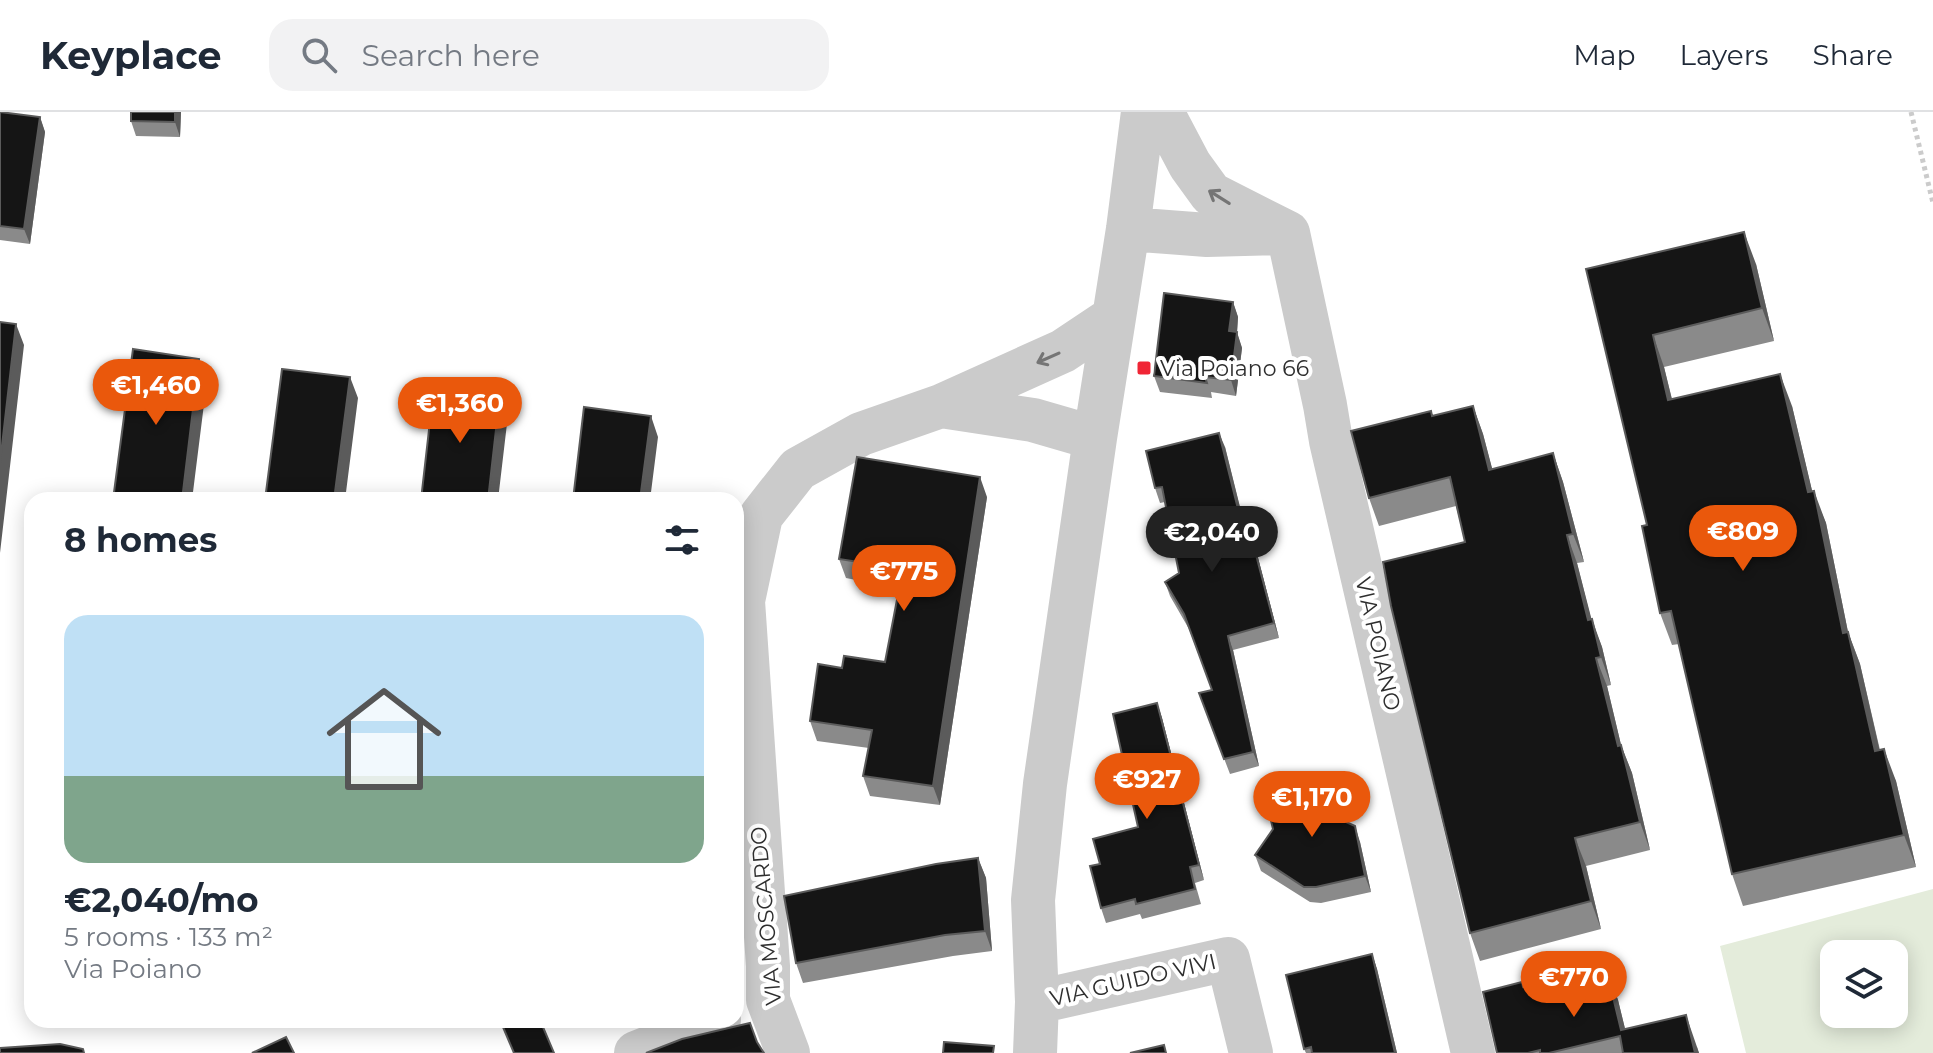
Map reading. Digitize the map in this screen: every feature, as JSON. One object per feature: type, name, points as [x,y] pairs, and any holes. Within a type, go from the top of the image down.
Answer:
[{"type":"street","points":[[1035,1053],[1037,1002],[1033,900],[1043,799],[1143,112]]},
{"type":"street","points":[[1162,112],[1190,165],[1211,194],[1288,233]]},
{"type":"street","points":[[1128,229],[1207,235],[1288,233]]},
{"type":"street","name":"VIA POIANO","points":[[1288,233],[1331,441],[1473,1053]]},
{"type":"street","name":"VIA MOSCARDO","points":[[744,596],[761,516],[798,469],[861,434],[941,406],[1063,351],[1114,317]]},
{"type":"street","name":"VIA MOSCARDO","points":[[941,406],[1033,420],[1095,438]]},
{"type":"street","name":"VIA MOSCARDO","points":[[744,701],[764,905],[752,1007],[788,1053]]},
{"type":"street","name":"VIA GUIDO VIVI","points":[[1037,1002],[1228,959],[1251,1053]]},
{"type":"street","points":[[636,1053],[699,1028]]},
{"type":"path","points":[[1911,112],[1933,203]]},
{"type":"green space","points":[[1933,889],[1933,1053],[1746,1053],[1720,946]]},
{"type":"building","points":[[0,112],[40,117],[24,229],[0,226]]},
{"type":"building","points":[[131,112],[175,112],[175,122],[131,121]]},
{"type":"building","points":[[1744,232],[1762,308],[1653,335],[1668,400],[1780,374],[1808,492],[1814,491],[1843,633],[1848,632],[1875,751],[1884,749],[1904,835],[1732,874],[1671,611],[1660,613],[1642,526],[1647,525],[1586,269]]},
{"type":"building","points":[[1164,293],[1233,302],[1229,331],[1237,332],[1231,380],[1205,377],[1207,383],[1154,376]]},
{"type":"building","points":[[0,322],[16,324],[0,463]]},
{"type":"building","points":[[133,349],[199,359],[183,492],[114,492]]},
{"type":"building","points":[[282,369],[350,377],[335,492],[266,492]]},
{"type":"building","points":[[434,386],[500,394],[489,492],[422,492]]},
{"type":"building","points":[[1473,406],[1489,470],[1553,453],[1573,534],[1567,535],[1588,620],[1592,619],[1601,657],[1596,658],[1640,822],[1575,838],[1591,901],[1470,933],[1383,562],[1465,542],[1450,477],[1369,498],[1351,431],[1431,411],[1432,416]]},
{"type":"building","points":[[584,407],[651,416],[641,492],[574,492]]},
{"type":"building","points":[[1219,433],[1245,537],[1251,536],[1274,623],[1228,636],[1253,752],[1224,759],[1199,693],[1212,690],[1184,614],[1165,582],[1179,573],[1162,487],[1155,488],[1146,451]]},
{"type":"building","points":[[857,457],[980,477],[933,786],[863,776],[872,730],[810,721],[818,664],[842,668],[844,656],[885,662],[901,579],[858,572],[859,562],[839,559]]},
{"type":"building","points":[[1157,703],[1199,865],[1190,867],[1195,889],[1136,904],[1135,899],[1101,908],[1090,866],[1100,864],[1093,839],[1138,827],[1113,714]]},
{"type":"building","points":[[1338,784],[1346,822],[1355,826],[1365,876],[1304,887],[1255,855],[1273,829],[1266,800]]},
{"type":"building","points":[[978,858],[985,931],[945,935],[796,963],[784,896]]},
{"type":"building","points":[[1372,954],[1395,1053],[1312,1053],[1311,1047],[1304,1049],[1286,975]]},
{"type":"building","points":[[1606,968],[1621,1030],[1686,1015],[1695,1053],[1623,1053],[1620,1036],[1549,1053],[1540,1053],[1540,1050],[1497,1053],[1483,992],[1522,982],[1523,987]]},
{"type":"building","points":[[750,1023],[764,1053],[646,1053],[682,1039],[729,1028],[744,1028],[744,1024]]},
{"type":"building","points":[[503,1028],[543,1028],[554,1053],[514,1053]]},
{"type":"building","points":[[286,1037],[294,1053],[252,1053]]},
{"type":"building","points":[[944,1042],[994,1046],[993,1053],[943,1053]]},
{"type":"building","points":[[60,1044],[83,1049],[84,1053],[0,1053],[0,1048]]},
{"type":"building","points":[[1164,1045],[1166,1053],[1130,1053]]},
{"type":"place","name":"Via Poiano 66","points":[[1144,368]]}]
